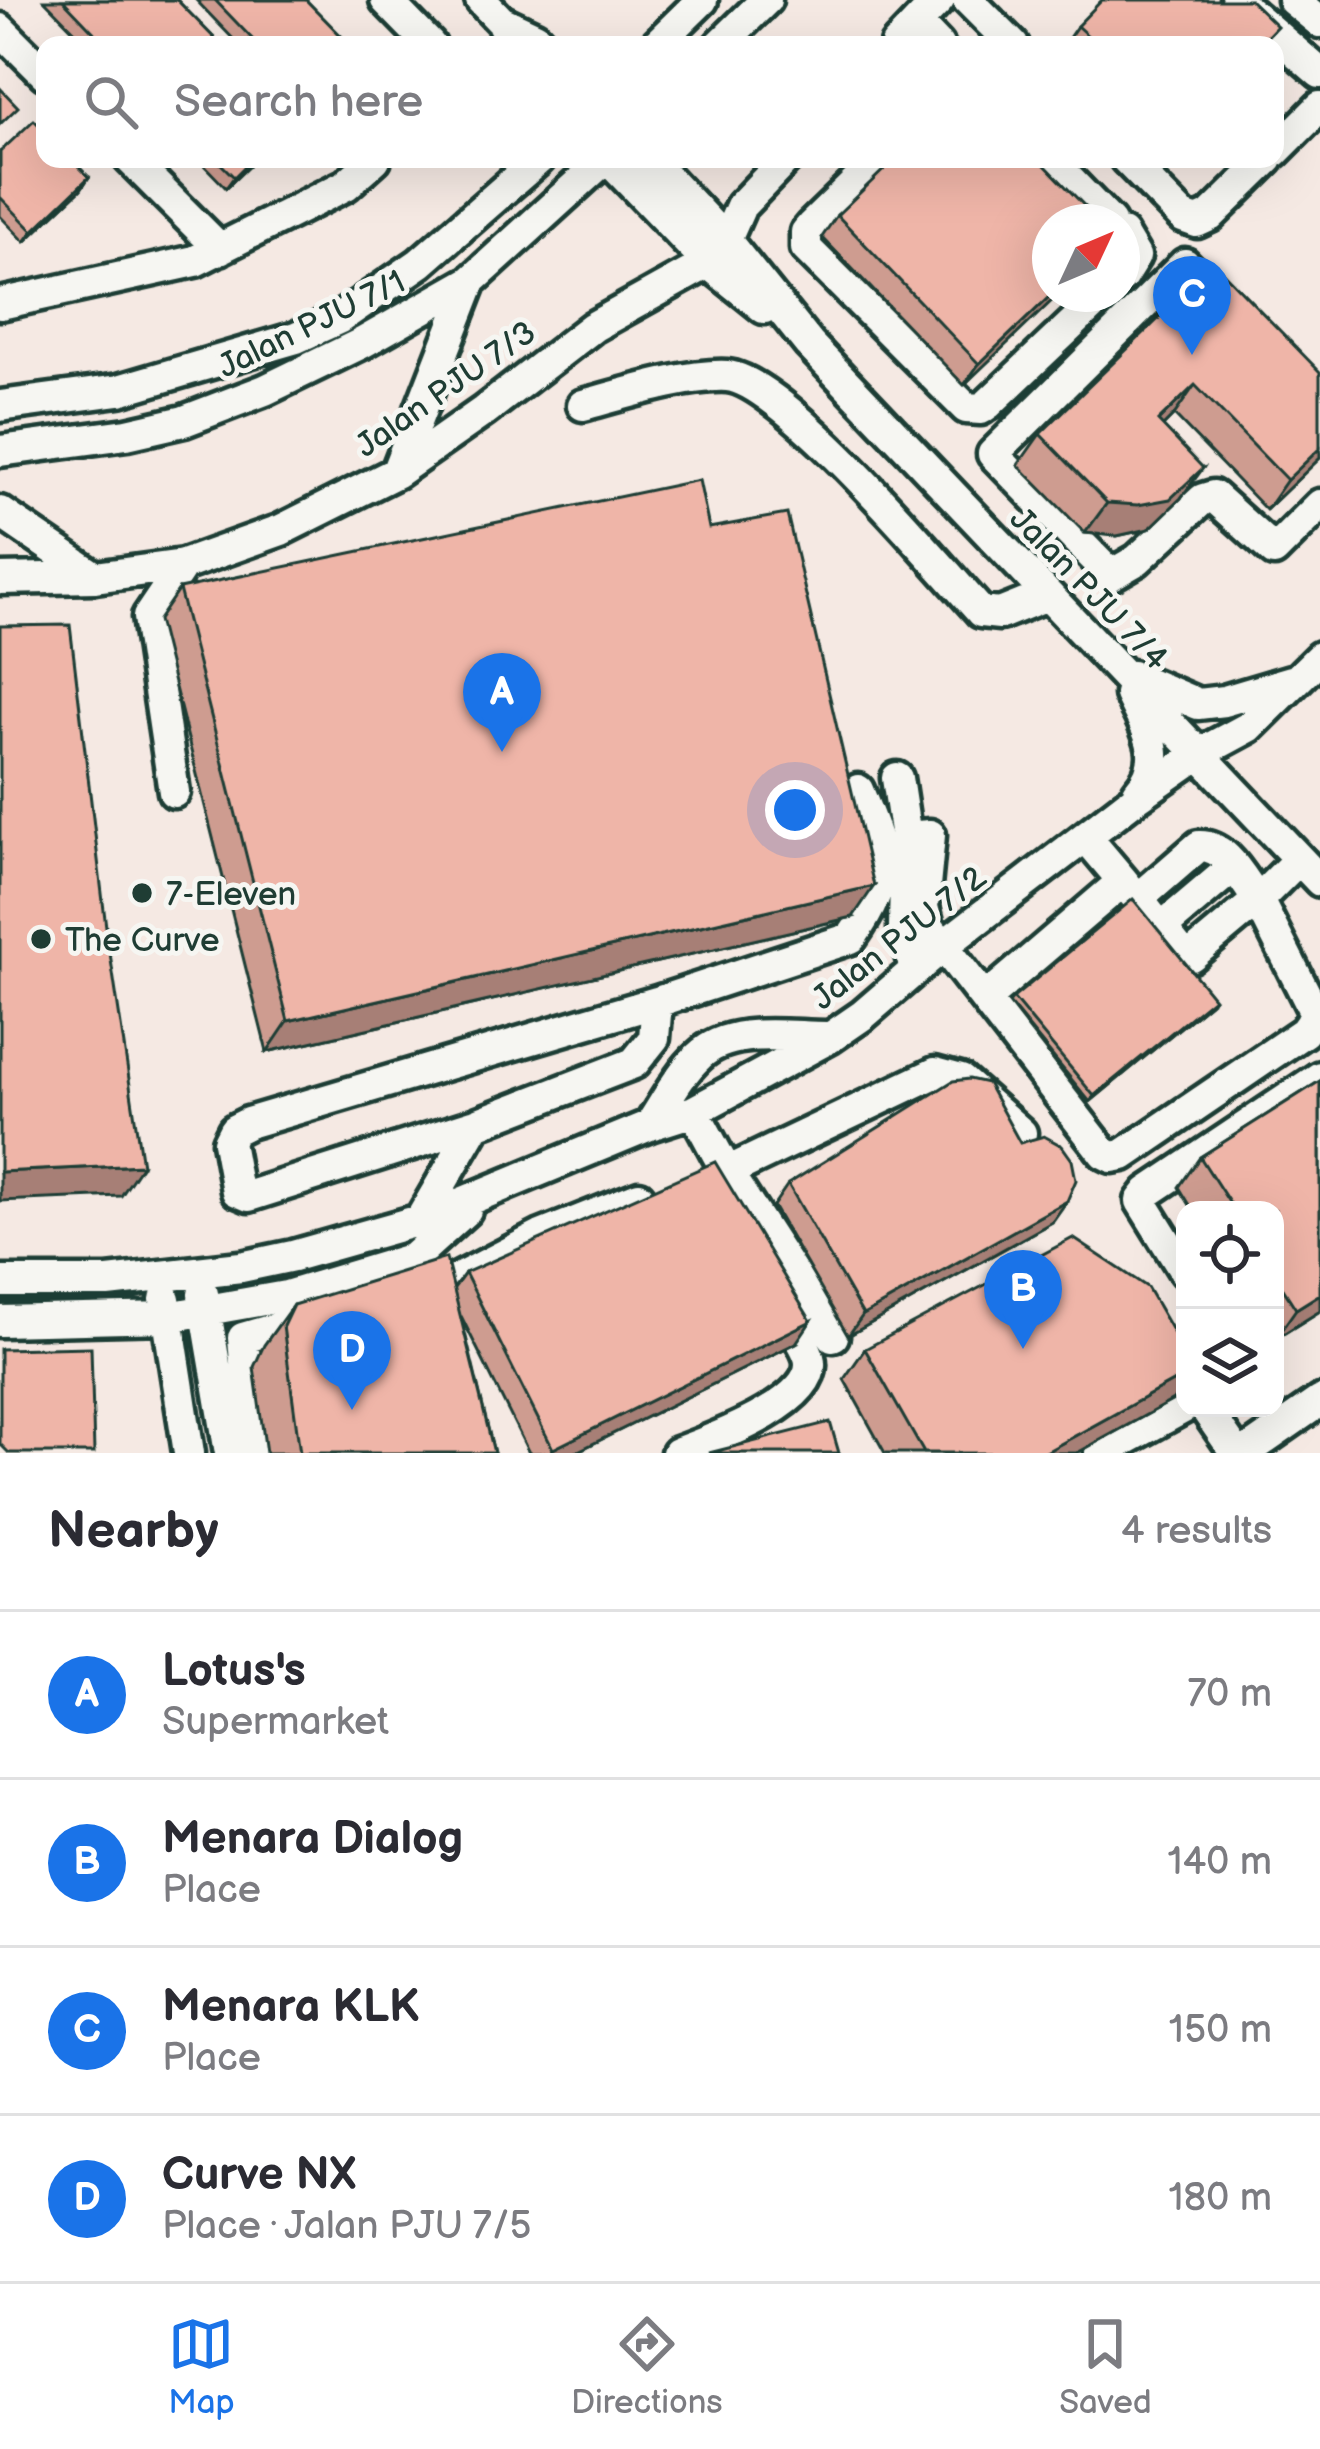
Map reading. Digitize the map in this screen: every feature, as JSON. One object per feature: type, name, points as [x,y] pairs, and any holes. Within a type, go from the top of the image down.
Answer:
[{"type":"street","points":[[386,0],[421,36]]},
{"type":"street","points":[[662,36],[702,0]]},
{"type":"street","points":[[729,36],[766,0]]},
{"type":"street","points":[[918,36],[939,0]]},
{"type":"street","points":[[968,0],[1004,36]]},
{"type":"street","points":[[1236,0],[1277,36]]},
{"type":"street","points":[[1293,0],[1320,22]]},
{"type":"street","points":[[498,22],[533,36]]},
{"type":"street","points":[[0,29],[36,65]]},
{"type":"street","points":[[1284,42],[1320,73]]},
{"type":"street","points":[[1284,143],[1320,107]]},
{"type":"street","points":[[139,168],[220,249]]},
{"type":"street","points":[[0,304],[194,261],[346,185],[364,168]]},
{"type":"street","name":"Jalan PJU 7/1","points":[[0,451],[184,422],[266,390],[471,281],[596,168]]},
{"type":"street","name":"Jalan PJU 7/4","points":[[617,168],[717,252],[808,344],[1310,870]]},
{"type":"street","name":"Jalan PJU 7/4","points":[[656,168],[717,252]]},
{"type":"street","points":[[717,252],[740,206],[777,168]]},
{"type":"street","points":[[871,168],[811,226],[804,240],[806,248],[966,408],[988,404],[1085,312]]},
{"type":"street","points":[[1058,168],[1093,204]]},
{"type":"street","points":[[1135,168],[1183,217],[1197,222],[1210,216],[1259,168]]},
{"type":"street","name":"Jalan PJU 7/1","points":[[0,406],[119,390],[296,338],[340,318],[420,263],[517,171]]},
{"type":"street","name":"Jalan PJU 7/3","points":[[0,579],[95,578],[183,565],[281,530],[397,472],[593,327],[717,252]]},
{"type":"street","points":[[1245,326],[1185,265],[993,454],[1111,575],[1137,560],[1203,499],[1213,496],[1225,504],[1274,551],[1320,505]]},
{"type":"street","points":[[397,472],[471,281]]},
{"type":"street","points":[[583,405],[656,386],[728,376],[751,383],[771,396],[863,484],[981,612],[1000,614],[1047,595]]},
{"type":"street","points":[[0,512],[95,578]]},
{"type":"street","points":[[174,792],[148,617],[183,565]]},
{"type":"street","name":"Jalan PJU 7/2","points":[[0,1282],[108,1282],[293,1256],[420,1220],[694,1111],[831,1036],[1129,803],[1199,754],[1249,727],[1320,657]]},
{"type":"street","points":[[1120,672],[1198,704],[1298,680]]},
{"type":"street","points":[[1120,672],[1154,757],[1152,776],[1129,803]]},
{"type":"street","points":[[897,778],[918,836],[928,926],[1104,1153],[1123,1155],[1304,1032],[1316,1016],[1258,900],[1220,850],[1198,846],[985,999]]},
{"type":"street","points":[[657,1002],[654,1038],[634,1063],[476,1124],[249,1196],[237,1191],[228,1142],[234,1130],[248,1123],[657,1002],[851,938],[880,880],[882,849],[858,790]]},
{"type":"street","points":[[915,970],[904,928],[918,836]]},
{"type":"street","points":[[1086,837],[1183,955],[1191,956],[1258,900],[1310,870]]},
{"type":"street","points":[[1161,928],[1233,867]]},
{"type":"street","points":[[650,1125],[698,1056],[717,1044],[742,1037],[831,1036]]},
{"type":"street","points":[[677,1453],[754,1423],[809,1373],[809,1357],[703,1171],[725,1168],[935,1073],[962,1080],[1022,1133]]},
{"type":"street","points":[[1176,1258],[1143,1208],[1148,1192],[1320,1076]]},
{"type":"street","points":[[694,1111],[833,1336]]},
{"type":"street","points":[[420,1220],[476,1124]]},
{"type":"street","points":[[241,1444],[243,1338],[417,1272],[444,1351],[440,1304],[446,1285],[541,1236],[662,1187]]},
{"type":"street","name":"Jalan PJU 7/2","points":[[0,1321],[168,1317],[417,1272],[486,1192]]},
{"type":"street","points":[[199,1270],[241,1444]]},
{"type":"street","points":[[161,1276],[189,1453]]},
{"type":"street","points":[[1284,1414],[1320,1401]]},
{"type":"street","points":[[1100,1453],[1176,1412]]},
{"type":"street","points":[[1212,1417],[1240,1453],[1279,1417]]},
{"type":"building","points":[[63,0],[177,0],[212,36],[97,36]]},
{"type":"building","points":[[215,0],[306,0],[341,36],[249,36]]},
{"type":"building","points":[[1102,0],[1250,0],[1277,26],[1268,36],[1088,36],[1077,26]]},
{"type":"building","points":[[0,88],[18,107],[0,124]]},
{"type":"building","points":[[34,120],[36,168],[80,168],[89,177],[33,231],[0,197],[0,152]]},
{"type":"building","points":[[886,168],[1048,168],[1083,204],[1032,204],[1033,312],[979,364],[837,215]]},
{"type":"building","points":[[1215,264],[1320,372],[1320,448],[1287,480],[1195,385],[1158,421],[1203,468],[1170,499],[1138,505],[1107,503],[1040,434]]},
{"type":"building","points":[[699,480],[709,528],[787,514],[874,886],[288,1021],[179,589]]},
{"type":"building","name":"The Curve","points":[[70,625],[106,927],[142,1165],[0,1172],[0,626]]},
{"type":"building","points":[[1133,899],[1214,998],[1094,1096],[1013,998]]},
{"type":"building","points":[[953,1081],[987,1083],[1020,1143],[1044,1136],[1062,1146],[1072,1160],[1076,1180],[1067,1201],[863,1315],[788,1184]]},
{"type":"building","points":[[1320,1081],[1320,1294],[1296,1309],[1284,1290],[1284,1201],[1228,1201],[1200,1157]]},
{"type":"building","points":[[715,1162],[811,1321],[553,1449],[465,1273]]},
{"type":"building","points":[[1073,1238],[1147,1287],[1176,1337],[1176,1380],[1044,1453],[924,1453],[865,1349]]},
{"type":"building","points":[[446,1258],[494,1453],[300,1453],[283,1326],[293,1305]]},
{"type":"building","points":[[91,1347],[94,1453],[9,1453],[0,1444],[0,1349]]},
{"type":"building","points":[[830,1422],[839,1453],[709,1453]]},
{"type":"place","name":"Menara KLK","points":[[1192,355]]},
{"type":"place","name":"Lotus's","points":[[502,752]]},
{"type":"place","name":"7-Eleven","points":[[142,893]]},
{"type":"place","name":"The Curve","points":[[41,939]]},
{"type":"place","name":"Menara Dialog","points":[[1023,1349]]},
{"type":"place","name":"Curve NX","points":[[352,1410]]}]
